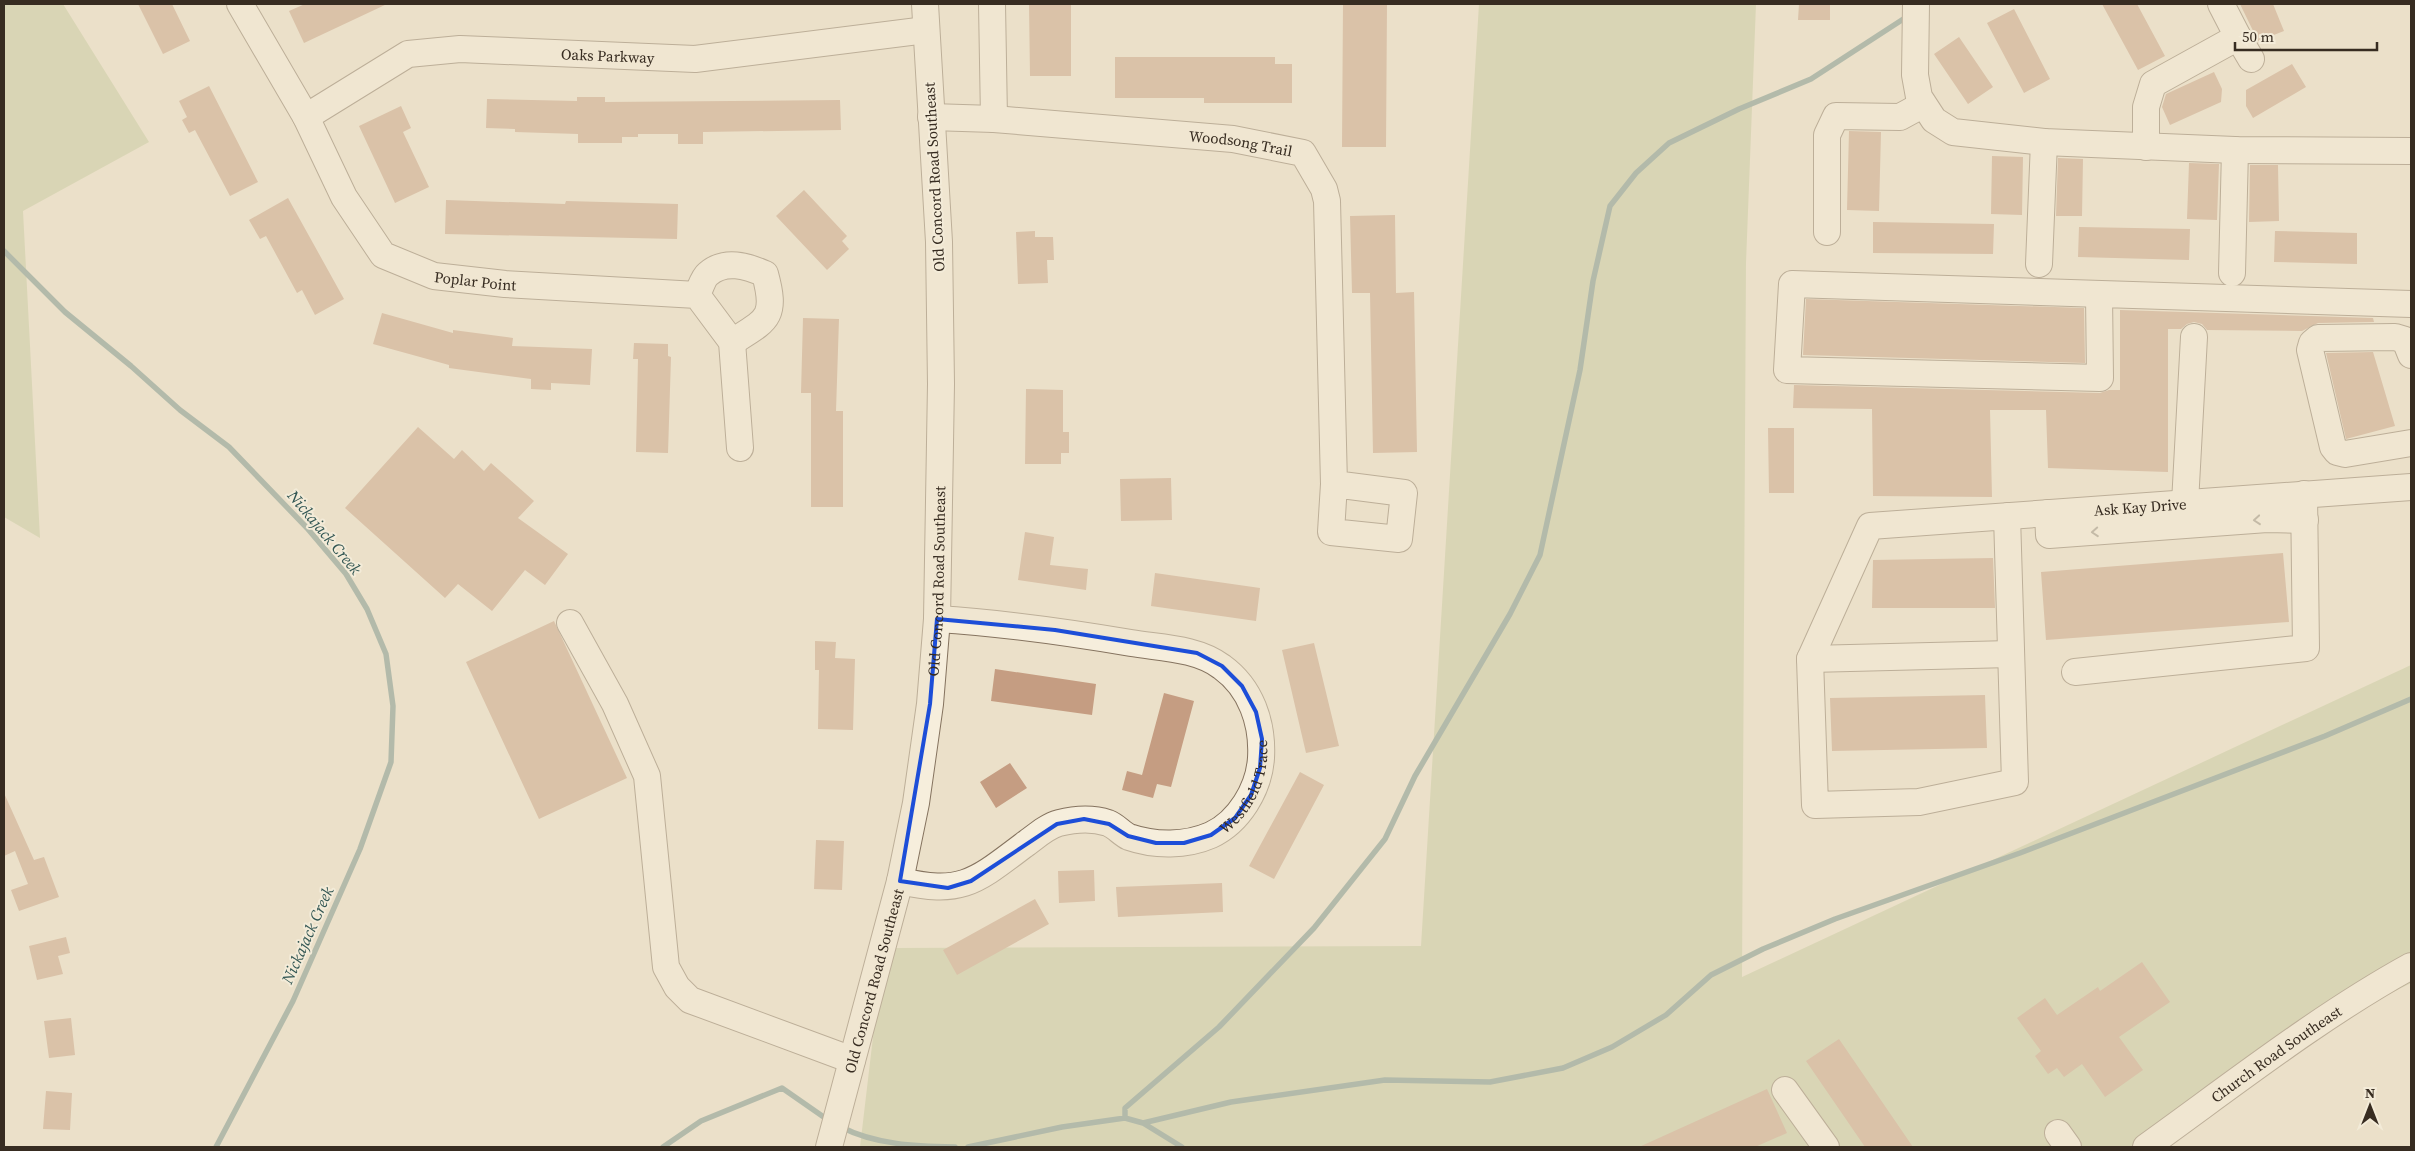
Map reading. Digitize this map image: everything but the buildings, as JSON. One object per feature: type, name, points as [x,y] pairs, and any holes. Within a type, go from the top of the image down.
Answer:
[{"type":"street","name":"Poplar Point","points":[[240,4],[306,117],[344,197],[383,254],[434,276],[505,284],[697,296]]},
{"type":"street","name":"Old Concord Road Southeast","points":[[829,1147],[900,881],[916,803],[928,722],[937,618],[941,384],[939,242],[925,4]]},
{"type":"street","points":[[992,4],[994,119]]},
{"type":"street","points":[[2146,147],[2146,107],[2153,84],[2244,48],[2222,4]]},
{"type":"street","points":[[1916,11],[1916,75],[1919,97],[1922,105],[1934,120],[1953,132],[2044,142],[2146,147],[2235,150],[2411,151]]},
{"type":"street","name":"Oaks Parkway","points":[[306,117],[408,54],[460,49],[696,59],[926,30]]},
{"type":"street","points":[[1827,232],[1827,135],[1836,116],[1900,117],[1922,105]]},
{"type":"street","name":"Woodsong Trail","points":[[931,117],[994,119],[1233,139],[1303,153],[1324,189],[1326,201],[1334,484]]},
{"type":"street","points":[[2038,264],[2044,142]]},
{"type":"street","points":[[2232,273],[2235,150]]},
{"type":"street","points":[[732,342],[764,322],[772,299],[765,274],[746,266],[725,265],[707,274],[697,296],[732,342],[740,448]]},
{"type":"street","points":[[2099,294],[2100,378],[1786,370],[1792,284],[2411,304]]},
{"type":"street","points":[[2185,503],[2194,337]]},
{"type":"street","points":[[2411,355],[2405,340],[2394,337],[2318,338],[2312,343],[2310,350],[2333,447],[2337,452],[2344,454],[2411,443]]},
{"type":"street","name":"Ask Kay Drive","points":[[1810,660],[1870,526],[2411,487]]},
{"type":"street","points":[[2075,672],[2306,648],[2304,494]]},
{"type":"street","points":[[2048,513],[2049,535],[2267,519],[2305,520]]},
{"type":"street","points":[[2007,516],[2016,782],[1919,802],[1815,805],[1810,660],[2011,654]]},
{"type":"street","name":"Westfield Trace","points":[[900,881],[927,887],[948,888],[971,881],[993,869],[1056,824],[1084,819],[1109,824],[1128,836],[1156,843],[1184,843],[1211,835],[1235,818],[1251,795],[1260,768],[1262,740],[1256,712],[1242,686],[1222,666],[1197,654],[1055,630],[937,618]]},
{"type":"street","points":[[570,623],[615,704],[647,776],[666,967],[677,987],[690,1000],[850,1069]]},
{"type":"street","name":"Church Road Southeast","points":[[2146,1147],[2274,1055],[2389,978],[2411,966]]},
{"type":"street","points":[[1785,1090],[1815,1144]]},
{"type":"highlighted area","points":[[937,619],[1055,630],[1197,653],[1222,666],[1242,686],[1256,712],[1262,739],[1260,768],[1251,795],[1235,818],[1211,835],[1184,843],[1156,843],[1128,836],[1109,824],[1084,819],[1057,824],[971,881],[948,888],[900,881],[930,704]]},
{"type":"green space","points":[[4,4],[63,4],[149,142],[23,211],[40,538],[4,517]]},
{"type":"green space","points":[[1479,4],[1756,4],[1746,263],[1742,977],[2411,665],[2411,983],[2344,1017],[2154,1147],[860,1147],[880,978],[896,948],[1421,946]]},
{"type":"waterway","points":[[1125,1118],[1125,1108],[1219,1027],[1314,928],[1385,839],[1415,776],[1510,614],[1540,555],[1580,370],[1593,281],[1610,206],[1636,173],[1669,143],[1739,109],[1811,79],[1908,16]]},
{"type":"waterway","name":"Nickajack Creek","points":[[4,251],[65,312],[131,366],[180,410],[229,447],[307,528],[346,574],[367,609],[386,654],[393,706],[391,762],[360,849],[293,1001],[216,1147]]},
{"type":"waterway","points":[[1143,1123],[1231,1102],[1385,1080],[1490,1082],[1563,1068],[1612,1047],[1666,1015],[1711,975],[1763,949],[1835,919],[2020,853],[2325,736],[2411,699]]},
{"type":"waterway","points":[[663,1147],[701,1121],[782,1088],[828,1120]]},
{"type":"waterway","points":[[968,1147],[1062,1127],[1125,1118],[1143,1123],[1182,1147]]},
{"type":"waterway","points":[[841,1127],[868,1138],[882,1141],[911,1145],[955,1147]]}]
